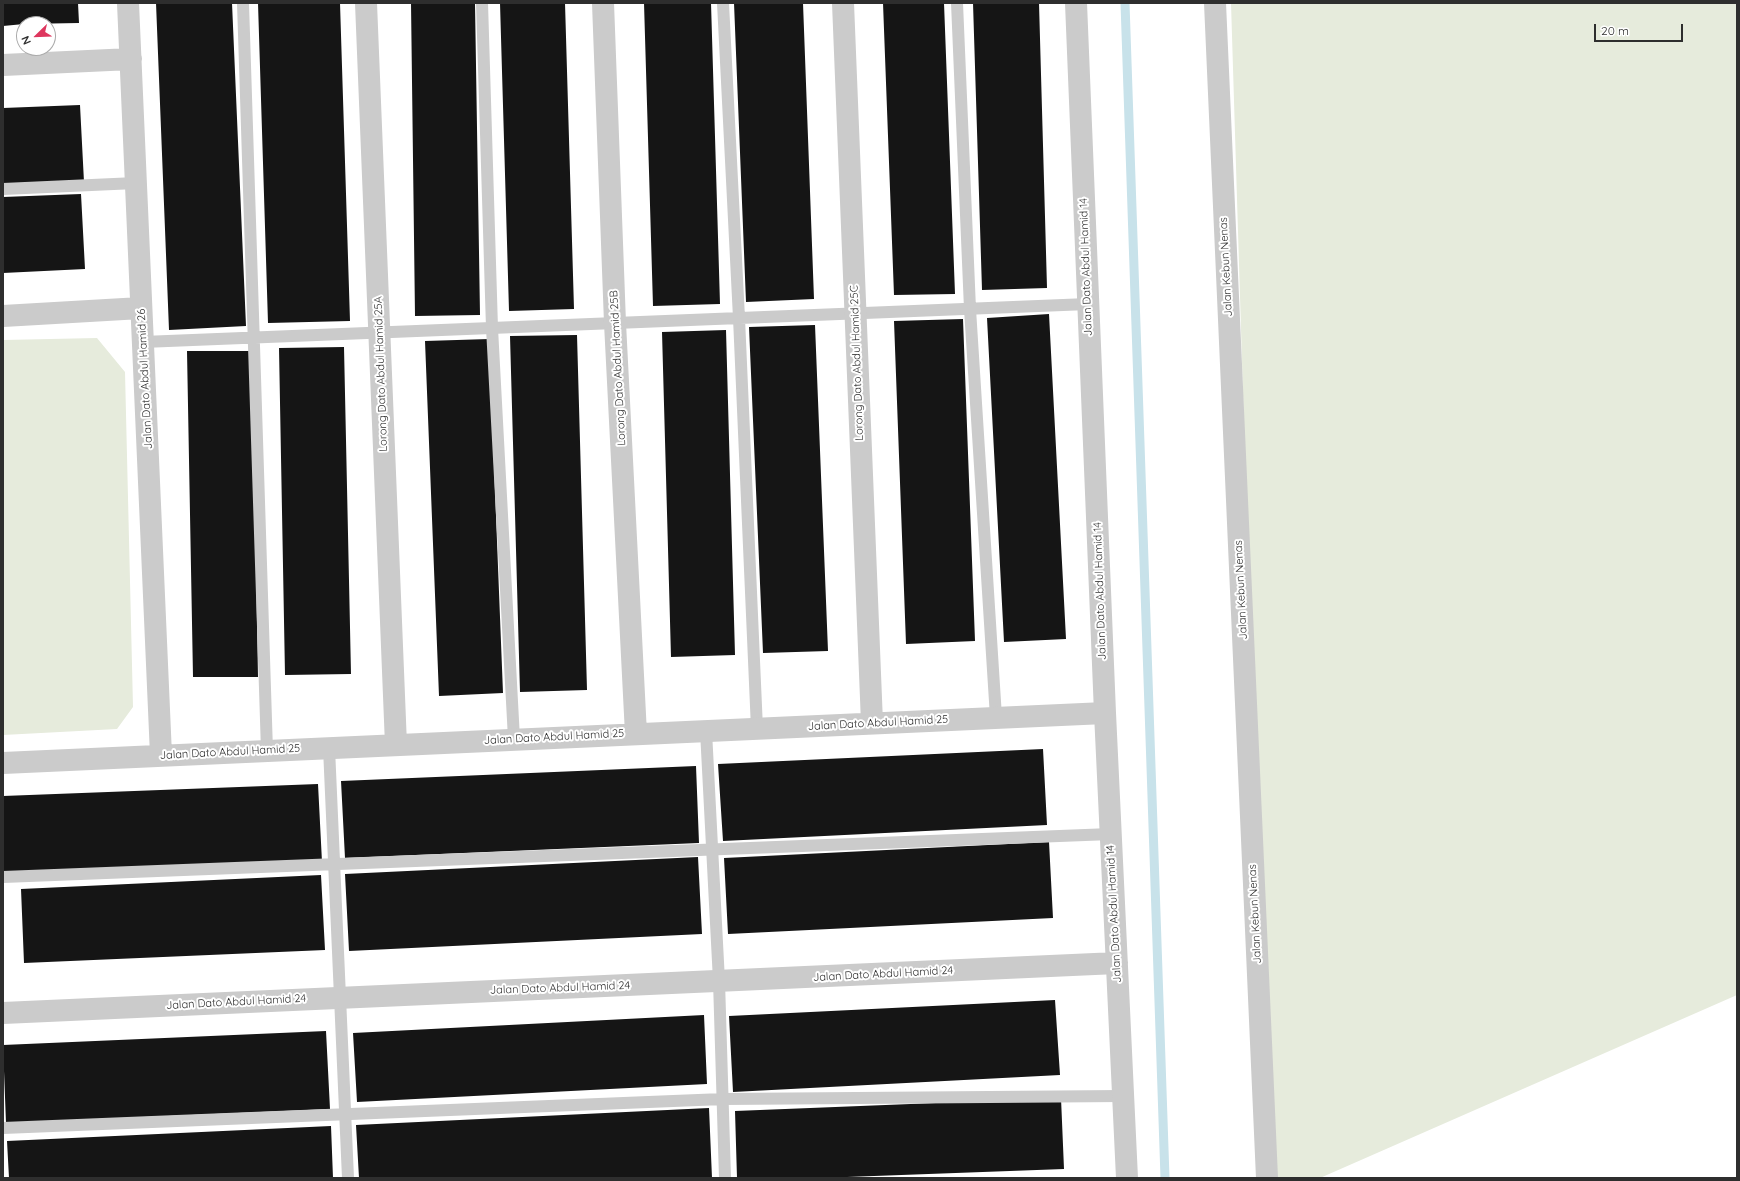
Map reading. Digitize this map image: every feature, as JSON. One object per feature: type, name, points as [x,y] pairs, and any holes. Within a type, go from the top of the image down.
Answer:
[{"type":"street","name":"Jalan Dato Abdul Hamid 26","points":[[128,3],[161,755]]},
{"type":"street","name":"Lorong Dato Abdul Hamid 25A","points":[[366,3],[396,745]]},
{"type":"street","name":"Lorong Dato Abdul Hamid 25B","points":[[603,3],[615,323],[636,734]]},
{"type":"street","name":"Lorong Dato Abdul Hamid 25C","points":[[843,3],[872,723]]},
{"type":"street","name":"Jalan Dato Abdul Hamid 14","points":[[1076,3],[1105,713],[1127,1178]]},
{"type":"street","name":"Jalan Kebun Nenas","points":[[1215,3],[1267,1178]]},
{"type":"street","points":[[3,65],[131,59]]},
{"type":"street","points":[[3,316],[141,308]]},
{"type":"street","name":"Jalan Dato Abdul Hamid 25","points":[[3,763],[1105,713]]},
{"type":"street","name":"Jalan Dato Abdul Hamid 24","points":[[3,1013],[1117,963]]},
{"type":"lane","points":[[244,3],[268,751]]},
{"type":"lane","points":[[482,3],[492,328],[514,739]]},
{"type":"lane","points":[[723,3],[739,318],[757,729]]},
{"type":"lane","points":[[957,3],[970,309],[996,717]]},
{"type":"lane","points":[[3,189],[136,183]]},
{"type":"lane","points":[[143,342],[1088,304]]},
{"type":"lane","points":[[706,731],[719,981],[725,1178]]},
{"type":"lane","points":[[329,748],[348,1178]]},
{"type":"lane","points":[[3,877],[1111,834]]},
{"type":"lane","points":[[3,1128],[345,1115],[723,1098],[1123,1096]]},
{"type":"shaded area","points":[[1231,3],[1737,3],[1737,995],[1320,1178],[1267,1178]]},
{"type":"shaded area","points":[[97,338],[125,372],[133,707],[117,729],[3,735],[3,340]]},
{"type":"building","points":[[3,3],[78,3],[79,23],[56,23],[56,16],[16,16],[16,25],[3,26]]},
{"type":"building","points":[[156,3],[232,3],[246,326],[169,330]]},
{"type":"building","points":[[258,3],[340,3],[350,321],[268,323]]},
{"type":"building","points":[[411,3],[475,3],[480,315],[415,316]]},
{"type":"building","points":[[500,3],[565,3],[574,309],[509,311]]},
{"type":"building","points":[[644,3],[711,3],[720,304],[653,306]]},
{"type":"building","points":[[734,3],[803,3],[814,299],[746,302]]},
{"type":"building","points":[[883,3],[944,3],[955,294],[894,295]]},
{"type":"building","points":[[973,3],[1039,3],[1047,288],[982,290]]},
{"type":"building","points":[[80,105],[84,182],[3,186],[3,108]]},
{"type":"building","points":[[81,194],[85,269],[3,273],[3,197]]},
{"type":"building","points":[[1049,314],[1066,639],[1004,642],[987,318]]},
{"type":"building","points":[[963,319],[975,641],[906,644],[894,321]]},
{"type":"building","points":[[815,325],[828,651],[763,653],[749,327]]},
{"type":"building","points":[[726,330],[735,655],[671,657],[662,332]]},
{"type":"building","points":[[577,335],[587,690],[520,692],[510,336]]},
{"type":"building","points":[[489,339],[503,693],[439,696],[425,341]]},
{"type":"building","points":[[344,347],[351,674],[285,675],[279,348]]},
{"type":"building","points":[[187,351],[252,351],[258,677],[193,677]]},
{"type":"building","points":[[1043,749],[1047,825],[723,841],[718,764]]},
{"type":"building","points":[[696,766],[699,843],[345,858],[341,781]]},
{"type":"building","points":[[318,784],[322,862],[3,874],[3,796]]},
{"type":"building","points":[[1049,842],[1053,918],[728,934],[724,858]]},
{"type":"building","points":[[698,857],[702,934],[349,951],[345,874]]},
{"type":"building","points":[[321,875],[325,950],[24,963],[21,889]]},
{"type":"building","points":[[1055,1000],[1060,1075],[733,1092],[729,1016]]},
{"type":"building","points":[[704,1015],[707,1084],[357,1102],[353,1033]]},
{"type":"building","points":[[326,1031],[330,1109],[6,1123],[3,1045]]},
{"type":"building","points":[[1061,1098],[1064,1169],[820,1178],[737,1178],[735,1111]]},
{"type":"building","points":[[709,1108],[712,1178],[359,1178],[356,1125]]},
{"type":"building","points":[[331,1126],[333,1178],[9,1178],[7,1141]]},
{"type":"waterway","points":[[1125,3],[1165,1178]]}]
